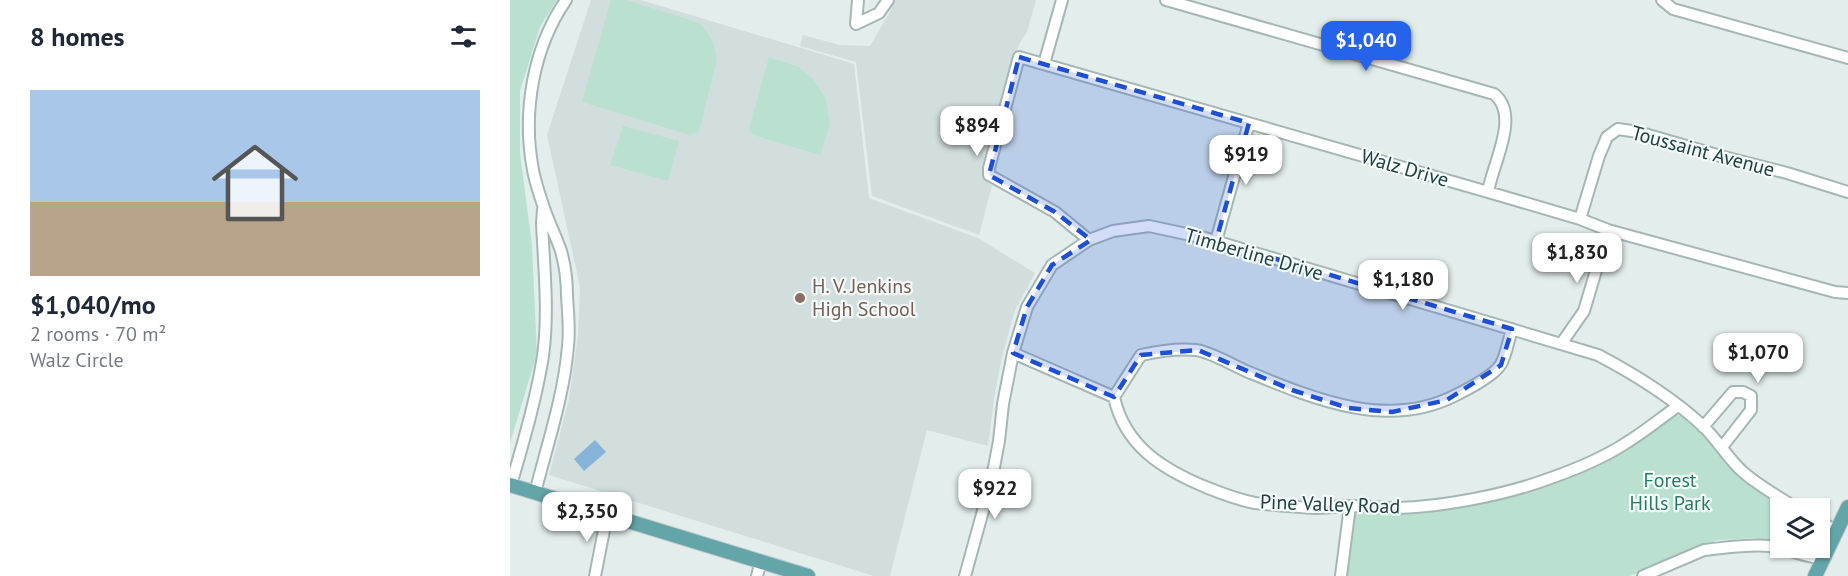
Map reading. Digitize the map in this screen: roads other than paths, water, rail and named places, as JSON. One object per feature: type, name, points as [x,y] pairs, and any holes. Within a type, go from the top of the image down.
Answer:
[{"type":"main road","points":[[510,485],[808,576]]},
{"type":"main road","points":[[1830,543],[1848,507]]},
{"type":"main road","points":[[1815,576],[1823,558]]},
{"type":"street","points":[[535,493],[564,375],[568,345],[567,294],[562,254],[533,170],[529,101],[537,62],[546,38],[566,0]]},
{"type":"street","points":[[858,0],[856,24],[879,13],[888,0]]},
{"type":"street","points":[[1044,64],[1062,0]]},
{"type":"street","points":[[1166,0],[1494,94],[1501,100],[1506,124],[1488,192]]},
{"type":"street","points":[[1662,0],[1673,9],[1848,58]]},
{"type":"street","name":"Walz Drive","points":[[1089,240],[1055,212],[989,176],[989,168],[1019,57],[1580,219],[1608,230],[1835,292],[1848,293]]},
{"type":"street","points":[[1216,241],[1249,123]]},
{"type":"street","name":"Toussaint Avenue","points":[[1580,219],[1607,137],[1618,129],[1638,132],[1848,192]]},
{"type":"street","points":[[510,485],[535,399],[543,354],[546,315],[542,223],[544,207]]},
{"type":"street","name":"Timberline Drive","points":[[965,576],[992,477],[1013,353],[1027,307],[1052,265],[1089,240],[1113,231],[1149,226],[1216,241],[1598,355],[1639,376],[1678,406],[1703,427],[1741,471],[1781,498]]},
{"type":"street","points":[[1561,344],[1584,311],[1608,230]]},
{"type":"street","points":[[1013,353],[1114,397],[1142,355],[1162,350],[1198,350],[1292,390],[1348,408],[1392,412],[1447,400],[1479,383],[1501,364],[1512,329]]},
{"type":"street","points":[[1703,427],[1733,392],[1743,392],[1751,396],[1751,410],[1722,447]]},
{"type":"street","name":"Pine Valley Road","points":[[1114,397],[1116,408],[1134,440],[1149,456],[1179,476],[1222,494],[1253,502],[1314,508],[1409,507],[1510,491],[1549,479],[1593,460],[1627,442],[1678,406]]},
{"type":"street","points":[[1341,576],[1350,506]]},
{"type":"street","points":[[595,576],[607,515]]},
{"type":"street","points":[[1830,528],[1836,531]]},
{"type":"street","points":[[1643,576],[1704,550],[1770,546]]},
{"type":"street","points":[[757,576],[761,561]]},
{"type":"water","points":[[595,440],[606,452],[584,471],[574,459]]},
{"type":"place","name":"H. V. Jenkins High School","points":[[800,298]]},
{"type":"park label","name":"Forest Hills Park","points":[[1670,492]]}]
